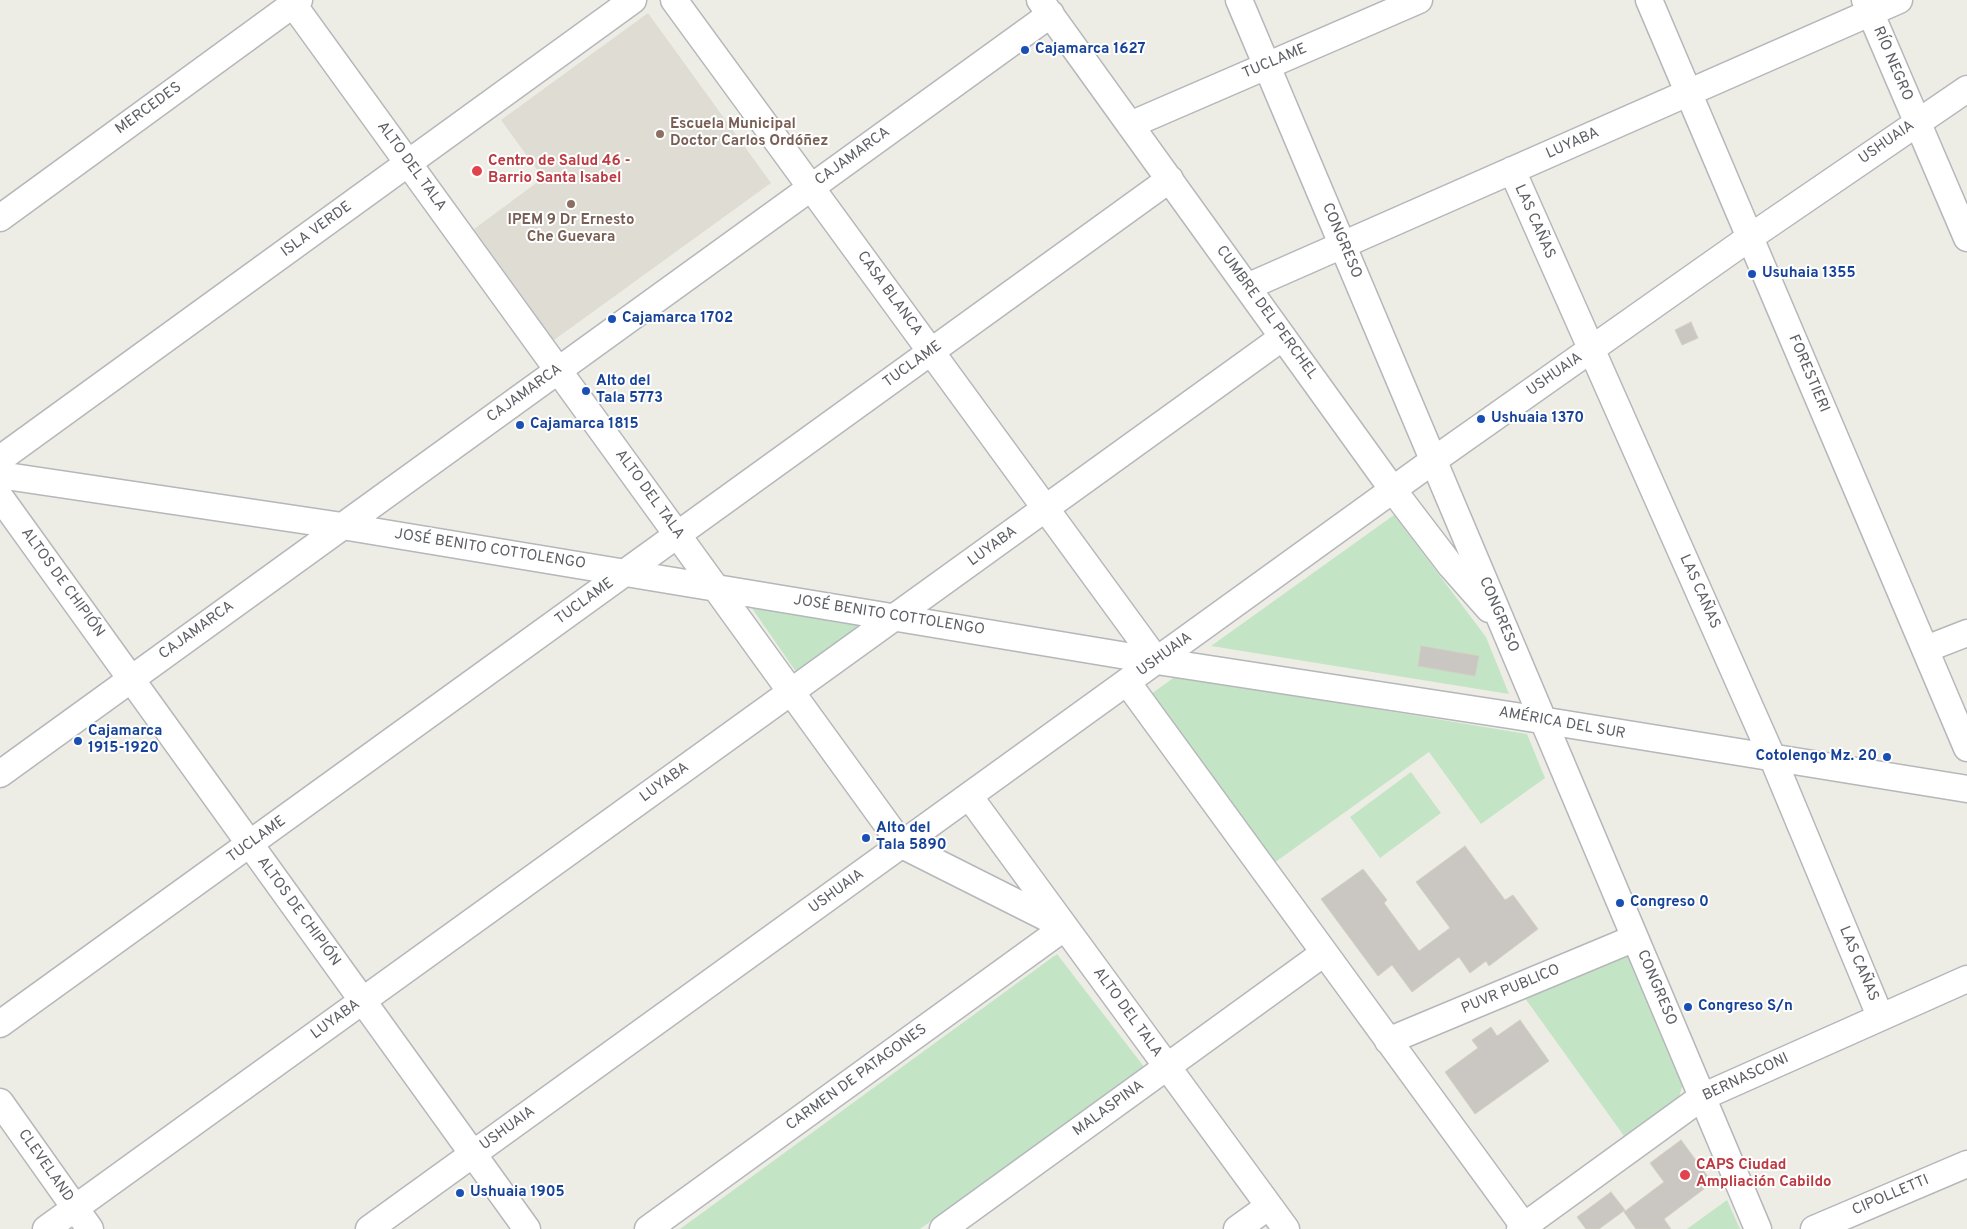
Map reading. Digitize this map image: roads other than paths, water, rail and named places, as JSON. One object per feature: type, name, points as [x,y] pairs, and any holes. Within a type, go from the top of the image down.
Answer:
[{"type":"street","name":"ISLA VERDE","points":[[0,459],[633,0]]},
{"type":"street","name":"CASA BLANCA","points":[[674,0],[1156,661]]},
{"type":"street","name":"CONGRESO","points":[[1238,0],[1758,1229]]},
{"type":"street","name":"TUCLAME","points":[[1130,125],[1419,0]]},
{"type":"street","name":"FORESTIERI","points":[[1648,0],[1967,748]]},
{"type":"street","name":"LUYABA","points":[[1248,287],[1688,94],[1868,6],[1899,0]]},
{"type":"street","name":"ALTO DEL TALA","points":[[294,1],[408,163],[902,845]]},
{"type":"street","name":"MERCEDES","points":[[0,218],[294,1]]},
{"type":"street","name":"RÍO NEGRO","points":[[1868,6],[1967,238]]},
{"type":"street","name":"CAJAMARCA","points":[[0,774],[811,187],[1046,7]]},
{"type":"street","name":"CUMBRE DEL PERCHEL","points":[[1046,7],[1393,490],[1468,587],[1500,620]]},
{"type":"street","name":"USHUAIA","points":[[369,1229],[1434,460],[1749,238],[1967,89]]},
{"type":"street","name":"LAS CAÑAS","points":[[1512,170],[1773,759],[1880,1016]]},
{"type":"street","name":"TUCLAME","points":[[0,1024],[1170,179]]},
{"type":"street","name":"LUYABA","points":[[46,1229],[896,618],[1283,337]]},
{"type":"street","name":"JOSÉ BENITO COTTOLENGO","points":[[0,474],[342,526],[1156,661]]},
{"type":"street","name":"ALTOS DE CHIPIÓN","points":[[0,497],[527,1229]]},
{"type":"street","points":[[1926,649],[1967,633]]},
{"type":"street","name":"AMÉRICA DEL SUR","points":[[1156,661],[1967,789]]},
{"type":"street","points":[[1126,682],[1523,1228]]},
{"type":"street","name":"ALTO DEL TALA","points":[[969,796],[1286,1229]]},
{"type":"street","points":[[902,845],[1065,927]]},
{"type":"street","name":"CARMEN DE PATAGONES","points":[[648,1229],[1065,927]]},
{"type":"street","name":"PUVR PUBLICO","points":[[1388,1041],[1635,938]]},
{"type":"street","name":"MALASPINA","points":[[943,1229],[1324,953]]},
{"type":"street","name":"BERNASCONI","points":[[1523,1228],[1702,1097],[1880,1016],[1967,979]]},
{"type":"street","name":"CLEVELAND","points":[[0,1102],[90,1229]]},
{"type":"street","name":"CIPOLLETTI","points":[[1814,1229],[1967,1164]]},
{"type":"street","points":[[1237,1229],[1269,1206]]},
{"type":"place","name":"Cajamarca 1627","points":[[1025,50]]},
{"type":"place","name":"Escuela Municipal Doctor Carlos Ordóñez","points":[[660,134]]},
{"type":"place","name":"Centro de Salud 46 - Barrio Santa Isabel","points":[[477,171]]},
{"type":"place","name":"IPEM 9 Dr Ernesto Che Guevara","points":[[571,204]]},
{"type":"place","name":"Usuhaia 1355","points":[[1752,274]]},
{"type":"place","name":"Cajamarca 1702","points":[[612,319]]},
{"type":"place","name":"Alto del Tala 5773","points":[[586,391]]},
{"type":"place","name":"Ushuaia 1370","points":[[1481,419]]},
{"type":"place","name":"Cajamarca 1815","points":[[520,425]]},
{"type":"place","name":"Cajamarca 1915-1920","points":[[78,741]]},
{"type":"place","name":"Cotolengo Mz. 20","points":[[1887,757]]},
{"type":"place","name":"Alto del Tala 5890","points":[[866,838]]},
{"type":"place","name":"Congreso 0","points":[[1620,903]]},
{"type":"place","name":"Congreso S/n","points":[[1688,1007]]},
{"type":"place","name":"CAPS Ciudad Ampliación Cabildo","points":[[1685,1175]]},
{"type":"place","name":"Ushuaia 1905","points":[[460,1193]]}]
